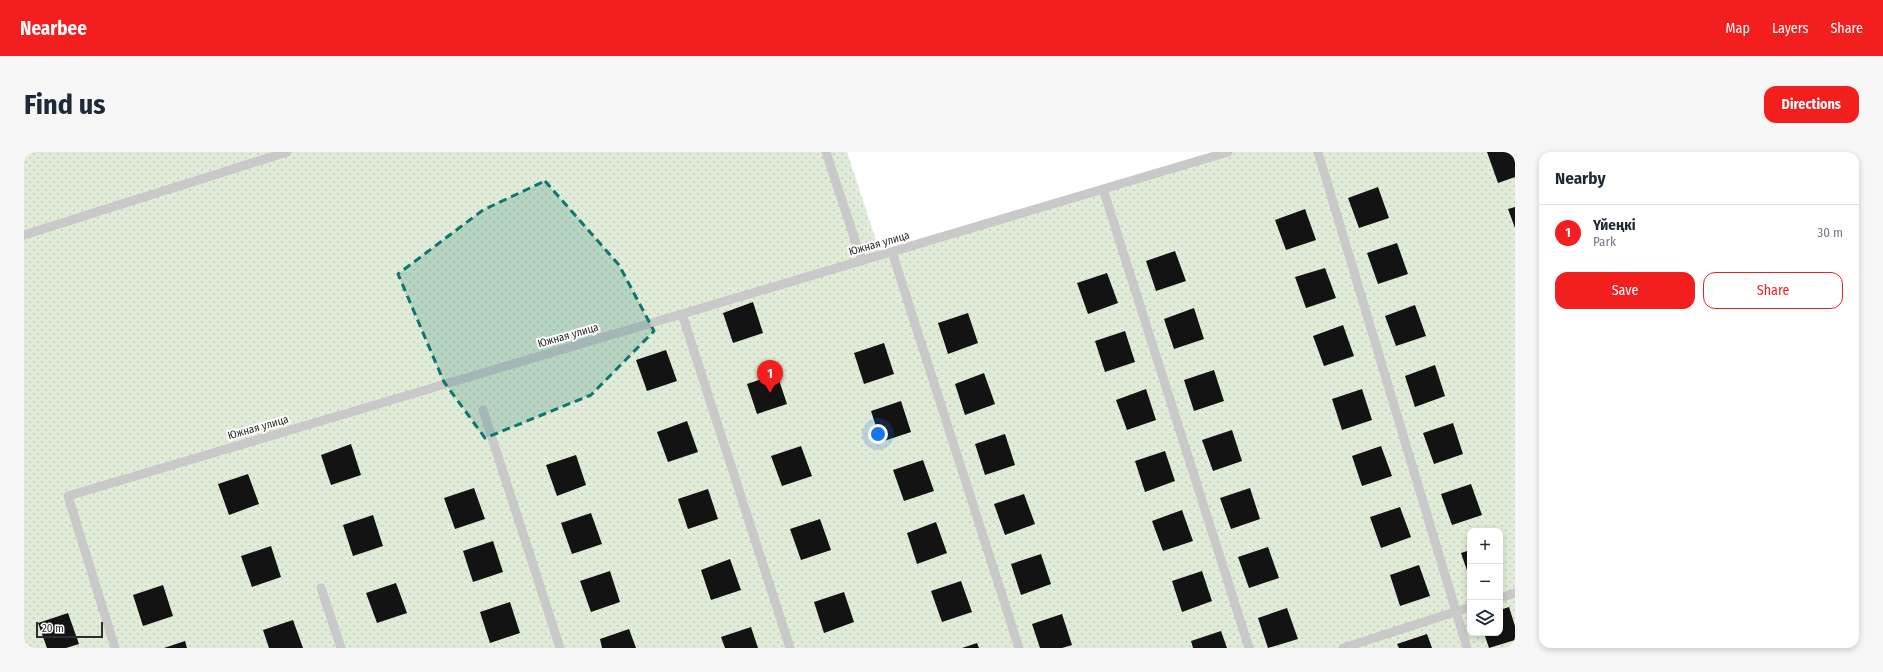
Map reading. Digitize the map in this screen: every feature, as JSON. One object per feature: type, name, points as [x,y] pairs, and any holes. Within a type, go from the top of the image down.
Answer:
[{"type":"lane","points":[[24,235],[287,152]]},
{"type":"lane","points":[[826,152],[862,261]]},
{"type":"lane","name":"Южная улица","points":[[115,648],[68,496],[1228,152]]},
{"type":"lane","points":[[1318,152],[1467,648]]},
{"type":"lane","points":[[1103,189],[1249,648]]},
{"type":"lane","points":[[892,252],[1019,648]]},
{"type":"lane","points":[[682,314],[790,648]]},
{"type":"lane","points":[[483,410],[560,648]]},
{"type":"lane","points":[[321,588],[341,648]]},
{"type":"lane","points":[[1503,597],[1515,593]]},
{"type":"lane","points":[[1343,648],[1467,608]]},
{"type":"highlighted area","points":[[545,181],[619,265],[654,331],[591,395],[485,438],[444,382],[398,274],[483,210]]},
{"type":"green space","points":[[24,152],[847,152],[881,255],[1225,152],[1515,152],[1515,648],[24,648]]},
{"type":"building","points":[[1487,152],[1515,152],[1515,177],[1498,183]]},
{"type":"building","points":[[1378,187],[1389,218],[1359,228],[1348,198]]},
{"type":"building","points":[[1515,207],[1515,228],[1508,209]]},
{"type":"building","points":[[1305,209],[1316,240],[1286,250],[1275,220]]},
{"type":"building","points":[[1397,243],[1408,274],[1378,284],[1367,253]]},
{"type":"building","points":[[1175,251],[1186,281],[1156,291],[1146,261]]},
{"type":"building","points":[[1325,268],[1336,298],[1306,308],[1295,277]]},
{"type":"building","points":[[1107,273],[1118,303],[1088,314],[1077,283]]},
{"type":"building","points":[[753,302],[763,333],[733,343],[723,313]]},
{"type":"building","points":[[1415,305],[1426,336],[1396,346],[1385,316]]},
{"type":"building","points":[[1194,308],[1204,339],[1174,349],[1164,319]]},
{"type":"building","points":[[968,313],[978,343],[948,354],[938,323]]},
{"type":"building","points":[[1343,325],[1354,356],[1324,366],[1313,336]]},
{"type":"building","points":[[1125,331],[1135,362],[1105,372],[1095,341]]},
{"type":"building","points":[[884,343],[894,374],[864,384],[854,353]]},
{"type":"building","points":[[666,350],[677,381],[647,391],[636,360]]},
{"type":"building","points":[[1435,365],[1445,396],[1415,407],[1405,376]]},
{"type":"building","points":[[1214,370],[1224,401],[1194,411],[1184,380]]},
{"type":"building","points":[[984,373],[995,404],[965,415],[955,384]]},
{"type":"building","points":[[777,374],[787,404],[757,414],[747,384]]},
{"type":"building","points":[[1146,389],[1156,420],[1127,430],[1116,400]]},
{"type":"building","points":[[1362,389],[1372,420],[1342,430],[1332,399]]},
{"type":"building","points":[[901,401],[911,432],[881,442],[871,411]]},
{"type":"building","points":[[687,421],[698,452],[668,462],[657,432]]},
{"type":"building","points":[[1453,423],[1463,454],[1434,464],[1423,433]]},
{"type":"building","points":[[1232,430],[1242,461],[1213,471],[1202,440]]},
{"type":"building","points":[[1005,434],[1015,465],[985,475],[975,444]]},
{"type":"building","points":[[351,444],[361,475],[331,485],[321,455]]},
{"type":"building","points":[[801,446],[812,476],[782,486],[771,456]]},
{"type":"building","points":[[1381,446],[1392,476],[1362,486],[1352,456]]},
{"type":"building","points":[[1165,451],[1175,481],[1145,492],[1135,461]]},
{"type":"building","points":[[576,455],[586,485],[557,496],[546,465]]},
{"type":"building","points":[[923,460],[934,491],[904,501],[893,470]]},
{"type":"building","points":[[248,474],[259,504],[229,515],[218,484]]},
{"type":"building","points":[[1471,484],[1482,515],[1452,525],[1441,494]]},
{"type":"building","points":[[474,488],[485,519],[455,529],[444,498]]},
{"type":"building","points":[[1250,488],[1260,519],[1231,529],[1220,498]]},
{"type":"building","points":[[708,489],[718,519],[688,529],[678,499]]},
{"type":"building","points":[[1024,494],[1035,524],[1005,535],[994,504]]},
{"type":"building","points":[[1400,507],[1411,537],[1381,548],[1370,517]]},
{"type":"building","points":[[1182,510],[1193,541],[1163,551],[1152,521]]},
{"type":"building","points":[[591,513],[602,544],[572,554],[561,523]]},
{"type":"building","points":[[373,515],[383,546],[353,556],[343,525]]},
{"type":"building","points":[[820,519],[831,550],[801,560],[790,529]]},
{"type":"building","points":[[936,522],[947,553],[917,564],[907,533]]},
{"type":"building","points":[[493,541],[503,572],[473,582],[463,551]]},
{"type":"building","points":[[271,546],[281,577],[252,587],[241,556]]},
{"type":"building","points":[[1268,547],[1279,578],[1249,588],[1238,557]]},
{"type":"building","points":[[1467,551],[1467,570],[1461,553]]},
{"type":"building","points":[[1041,554],[1051,584],[1021,595],[1011,564]]},
{"type":"building","points":[[730,559],[741,590],[711,600],[701,570]]},
{"type":"building","points":[[1419,565],[1430,596],[1400,606],[1390,575]]},
{"type":"building","points":[[610,571],[620,602],[591,612],[580,581]]},
{"type":"building","points":[[1202,571],[1212,601],[1182,612],[1172,581]]},
{"type":"building","points":[[961,581],[972,612],[942,622],[931,591]]},
{"type":"building","points":[[396,583],[407,613],[377,623],[366,593]]},
{"type":"building","points":[[163,585],[173,616],[143,626],[133,595]]},
{"type":"building","points":[[844,592],[854,622],[824,633],[814,602]]},
{"type":"building","points":[[510,602],[520,633],[490,643],[480,612]]},
{"type":"building","points":[[1509,607],[1515,626],[1515,640],[1489,648],[1485,636],[1503,636],[1503,609]]},
{"type":"building","points":[[1287,608],[1298,639],[1268,648],[1258,618]]},
{"type":"building","points":[[68,613],[79,644],[66,648],[47,648],[38,623]]},
{"type":"building","points":[[1062,614],[1072,645],[1062,648],[1040,648],[1032,624]]},
{"type":"building","points":[[293,620],[303,648],[269,648],[263,630]]},
{"type":"building","points":[[751,627],[758,648],[725,648],[721,637]]},
{"type":"building","points":[[629,629],[636,648],[602,648],[600,639]]},
{"type":"building","points":[[1221,631],[1227,648],[1193,648],[1191,641]]},
{"type":"building","points":[[1427,634],[1432,648],[1399,648],[1397,644]]},
{"type":"building","points":[[185,641],[187,648],[164,648]]},
{"type":"building","points":[[977,643],[979,648],[962,648]]},
{"type":"place","name":"Үйеңкі","points":[[770,393]]}]
